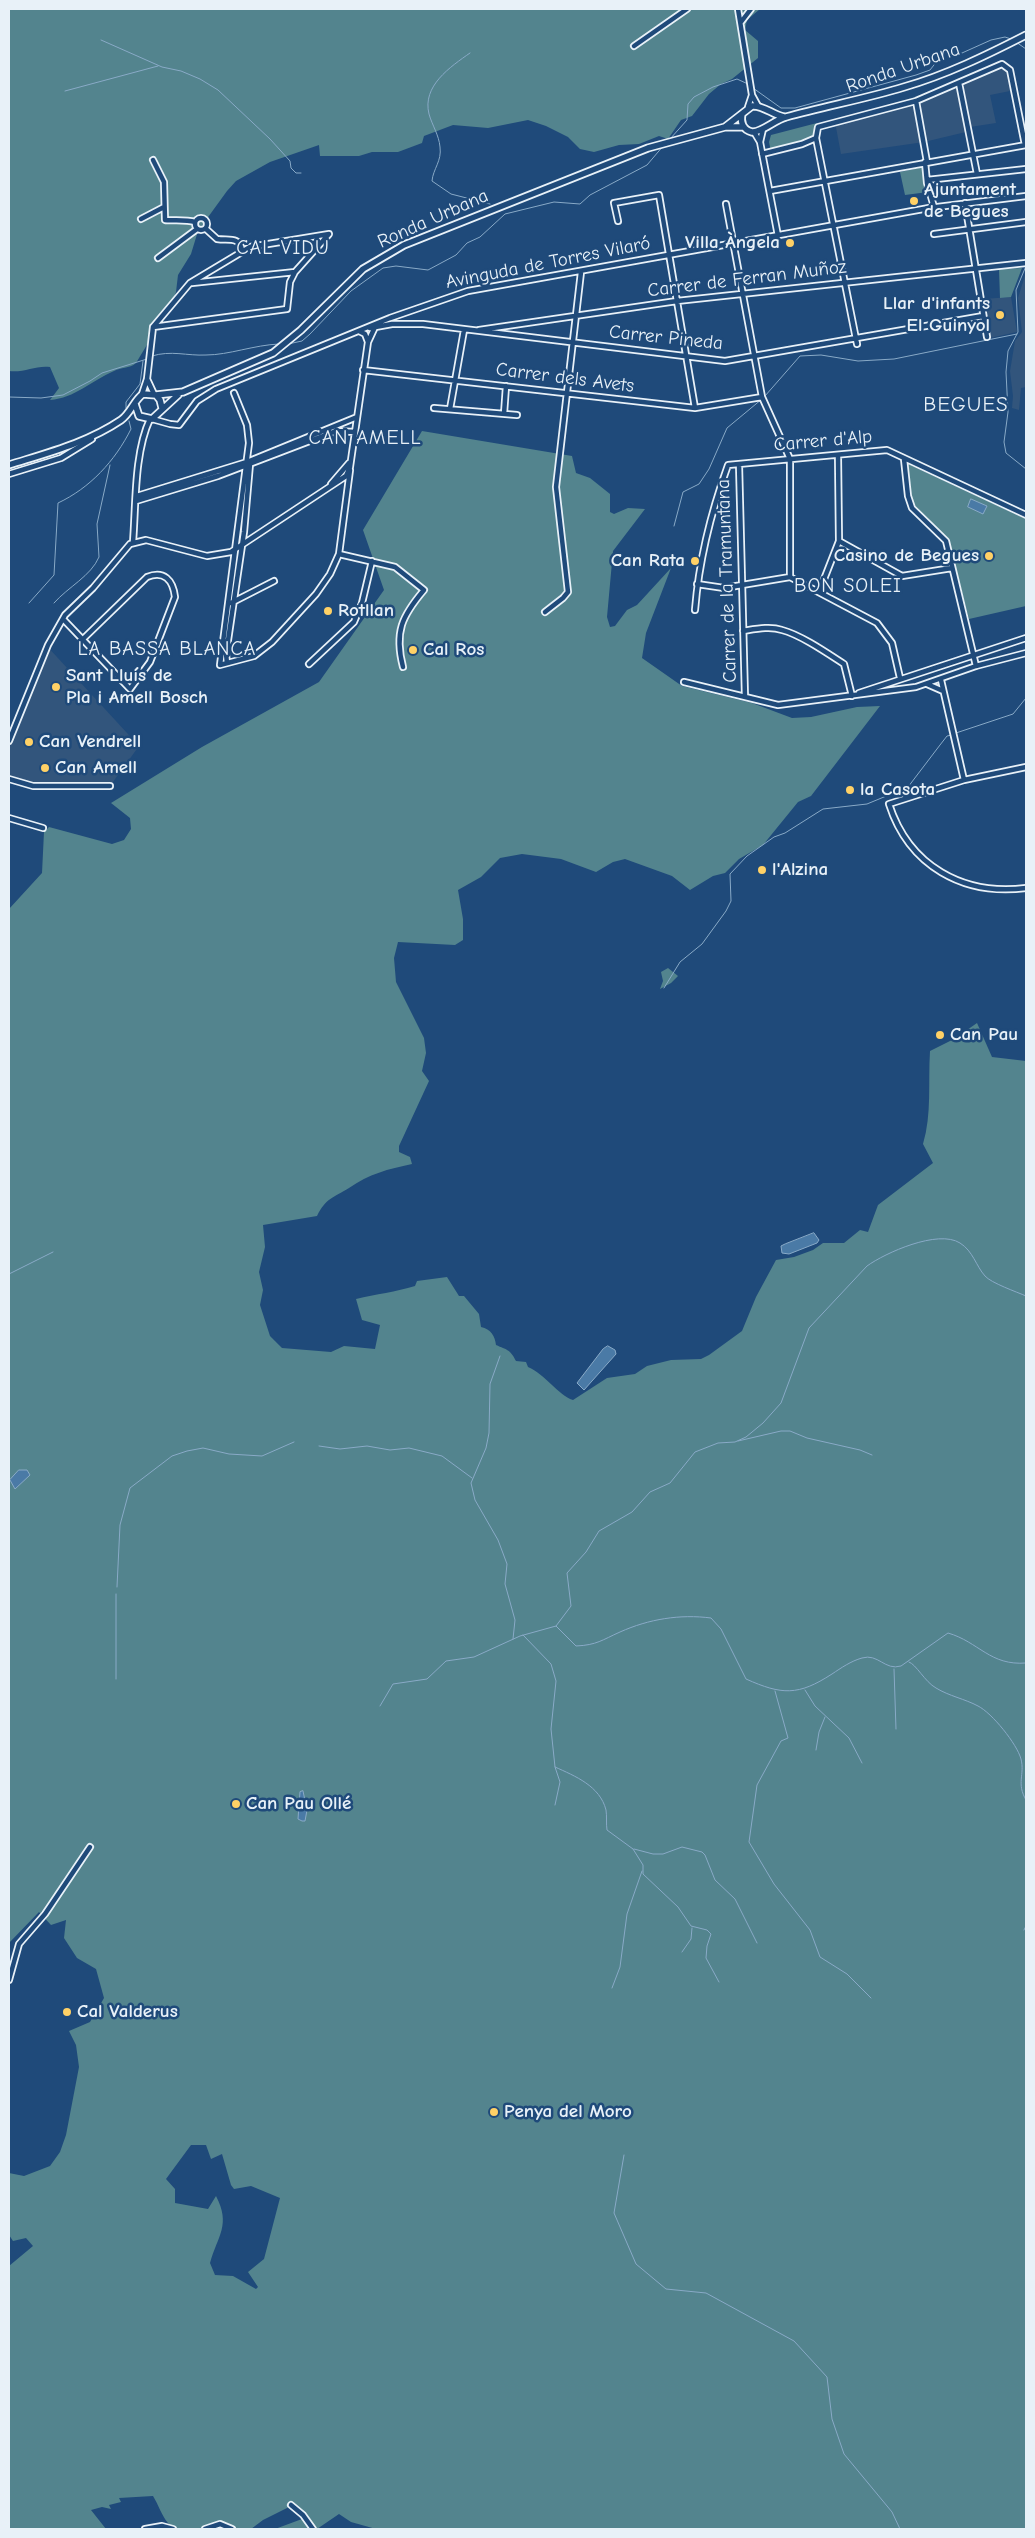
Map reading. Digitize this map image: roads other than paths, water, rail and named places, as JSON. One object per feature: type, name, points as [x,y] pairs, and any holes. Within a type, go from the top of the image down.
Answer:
[{"type":"main road","name":"Ronda Urbana","points":[[123,418],[146,418],[161,410],[183,392],[243,368],[279,349],[364,269],[394,250],[498,206],[648,148],[682,138],[725,127],[744,127],[754,132],[784,117],[906,87],[945,73],[1026,36]]},
{"type":"main road","points":[[748,107],[758,106],[784,117]]},
{"type":"main road","name":"Ronda Urbana","points":[[725,127],[748,107]]},
{"type":"main road","points":[[764,127],[768,117],[765,110]]},
{"type":"main road","points":[[742,114],[741,120],[744,127]]},
{"type":"main road","name":"Ronda Urbana","points":[[9,465],[73,445],[103,431],[123,418],[142,394],[183,392]]},
{"type":"main road","points":[[155,394],[161,401],[161,410]]},
{"type":"main road","points":[[135,404],[136,411],[146,418]]},
{"type":"street","points":[[634,46],[687,9]]},
{"type":"street","points":[[738,9],[752,92],[758,106]]},
{"type":"street","points":[[741,23],[751,9]]},
{"type":"street","points":[[770,191],[825,181],[926,162],[1026,145],[1012,75],[1006,65],[1002,64],[916,101],[823,124],[818,127],[816,138],[825,181],[834,226],[857,344]]},
{"type":"street","points":[[959,83],[977,174]]},
{"type":"street","points":[[748,107],[752,92]]},
{"type":"street","points":[[916,101],[927,180],[934,207]]},
{"type":"street","points":[[760,142],[764,127]]},
{"type":"street","points":[[754,132],[760,142],[778,236]]},
{"type":"street","points":[[762,154],[802,144],[816,138]]},
{"type":"street","points":[[153,160],[164,182],[163,216],[166,221],[180,218],[196,222]]},
{"type":"street","points":[[927,180],[1026,169]]},
{"type":"street","points":[[618,221],[614,203],[659,195],[695,408]]},
{"type":"street","name":"Avinguda de Torres Vilaró","points":[[166,423],[173,425],[182,424],[197,401],[216,389],[442,299],[468,292],[934,207],[1026,196]]},
{"type":"street","points":[[726,204],[763,397],[790,459],[790,577]]},
{"type":"street","points":[[965,204],[987,337]]},
{"type":"street","points":[[141,219],[164,208]]},
{"type":"street","points":[[196,222],[198,218],[206,219],[208,224],[206,229]]},
{"type":"street","points":[[196,222],[197,229]]},
{"type":"street","points":[[934,234],[1026,222]]},
{"type":"street","points":[[158,258],[197,229],[206,229],[216,240],[237,240],[241,243],[242,250]]},
{"type":"street","points":[[142,394],[147,379],[153,327],[190,283],[242,250],[329,234],[295,272],[290,282],[287,310],[153,327]]},
{"type":"street","name":"Carrer de Ferran Muñoz","points":[[472,331],[677,301],[1024,263]]},
{"type":"street","points":[[190,283],[295,272]]},
{"type":"street","points":[[545,612],[564,598],[568,592],[556,487],[581,272]]},
{"type":"street","name":"Carrer Pineda","points":[[359,331],[402,324],[725,361],[983,316]]},
{"type":"street","points":[[133,542],[146,540],[207,556],[220,555],[238,546],[343,478],[348,468],[355,432],[368,342],[375,327]]},
{"type":"street","points":[[450,409],[464,330]]},
{"type":"street","points":[[359,331],[365,334],[368,342]]},
{"type":"street","name":"Carrer dels Avets","points":[[363,370],[695,408],[763,397]]},
{"type":"street","points":[[147,379],[155,394]]},
{"type":"street","points":[[504,414],[506,386]]},
{"type":"street","points":[[234,393],[247,425],[249,443],[238,546],[220,665],[254,656],[272,642],[316,594],[330,574],[339,554],[345,490],[343,478],[348,468]]},
{"type":"street","points":[[434,408],[517,415]]},
{"type":"street","points":[[161,410],[166,423]]},
{"type":"street","points":[[248,462],[357,417]]},
{"type":"street","points":[[9,741],[48,646],[63,619],[133,542],[136,498],[146,418],[166,423]]},
{"type":"street","points":[[136,498],[248,462],[336,430],[355,432]]},
{"type":"street","points":[[9,474],[61,458],[103,431]]},
{"type":"street","name":"Carrer d'Alp","points":[[697,584],[712,510],[728,465],[887,450],[1026,515]]},
{"type":"street","points":[[819,592],[839,541],[838,455]]},
{"type":"street","points":[[904,459],[908,496],[912,508],[946,541],[976,666]]},
{"type":"street","name":"Carrer de la Tramuntana","points":[[739,464],[745,697]]},
{"type":"street","points":[[334,484],[345,490]]},
{"type":"street","points":[[839,541],[902,576],[952,568]]},
{"type":"street","points":[[339,554],[395,566],[424,590],[401,621],[399,638],[403,667]]},
{"type":"street","points":[[309,664],[354,622],[362,603],[372,561]]},
{"type":"street","points":[[63,619],[82,640],[130,689],[150,662],[175,597],[174,586],[168,578],[159,574],[147,577],[82,640]]},
{"type":"street","points":[[695,610],[697,584],[724,588],[743,583],[790,577],[871,619],[881,627],[892,643],[900,678]]},
{"type":"street","points":[[230,603],[274,581]]},
{"type":"street","points":[[227,664],[230,603]]},
{"type":"street","points":[[743,631],[761,628],[782,630],[819,649],[844,664],[852,696]]},
{"type":"street","points":[[852,696],[972,654],[1026,638]]},
{"type":"street","points":[[684,682],[778,705],[897,691],[941,680],[976,666],[1026,653]]},
{"type":"street","points":[[941,680],[964,780]]},
{"type":"street","points":[[927,684],[943,691]]},
{"type":"street","points":[[1026,767],[964,780],[889,804],[900,832],[940,873],[980,889],[1010,890],[1026,888]]},
{"type":"street","points":[[9,779],[33,786],[110,786]]},
{"type":"street","points":[[9,818],[43,828]]},
{"type":"street","points":[[9,1980],[19,1944],[45,1914],[90,1847]]},
{"type":"street","points":[[291,2505],[303,2515],[313,2529]]},
{"type":"street","points":[[205,2529],[220,2524],[232,2529]]},
{"type":"street","points":[[144,2529],[162,2526],[174,2529]]},
{"type":"waterway","points":[[753,88],[781,108],[795,108],[930,70],[941,56],[949,52],[962,53],[991,40],[1005,37],[1011,39]]},
{"type":"waterway","points":[[101,40],[162,67],[181,71],[200,79],[218,90],[270,139],[290,161],[291,168],[296,173],[301,173]]},
{"type":"waterway","points":[[1016,42],[1026,49]]},
{"type":"waterway","points":[[470,53],[439,78],[430,95],[428,104],[429,114],[438,138],[440,152],[432,181],[451,194],[490,204]]},
{"type":"waterway","points":[[65,91],[158,66]]},
{"type":"waterway","points":[[670,139],[687,120],[688,104],[694,97],[713,87],[737,79],[748,84]]},
{"type":"waterway","points":[[288,344],[302,341],[351,291],[383,268],[396,266],[428,270],[456,255],[467,243],[480,237],[505,214],[554,202],[580,204],[590,195],[647,165],[664,145]]},
{"type":"waterway","points":[[1026,266],[1016,290],[1018,332],[1008,351],[1006,372],[1008,412],[1004,442],[1006,453],[1026,469]]},
{"type":"waterway","points":[[765,396],[800,356],[821,355],[858,361],[894,359],[1017,334]]},
{"type":"waterway","points":[[152,356],[166,353],[215,355],[279,344]]},
{"type":"waterway","points":[[9,397],[41,398],[63,395],[102,373],[147,359]]},
{"type":"waterway","points":[[126,408],[126,402],[140,384],[143,361]]},
{"type":"waterway","points":[[674,526],[683,492],[699,484],[709,469],[727,428],[762,399]]},
{"type":"waterway","points":[[29,603],[54,575],[58,503],[81,490],[109,463],[131,429],[129,421]]},
{"type":"waterway","points":[[54,603],[91,570],[99,557],[97,524],[110,465]]},
{"type":"waterway","points":[[956,733],[1013,714],[1026,698]]},
{"type":"waterway","points":[[664,988],[680,962],[702,944],[726,911],[731,901],[730,874],[747,856],[774,837],[785,833],[823,809],[867,804],[908,787],[947,736],[952,735]]},
{"type":"waterway","points":[[556,1626],[571,1606],[567,1573],[586,1552],[599,1531],[632,1512],[650,1492],[670,1483],[695,1452],[718,1443],[735,1442],[746,1437],[763,1423],[781,1403],[809,1328],[867,1266],[886,1255],[912,1244],[950,1239],[960,1243],[968,1250],[988,1279],[1026,1296]]},
{"type":"waterway","points":[[9,1274],[53,1252]]},
{"type":"waterway","points":[[500,1356],[490,1384],[489,1433],[486,1448],[471,1483],[475,1500],[498,1540],[507,1564],[505,1584],[515,1620],[513,1639]]},
{"type":"waterway","points":[[738,1441],[781,1431],[790,1431],[807,1438],[860,1450],[872,1455]]},
{"type":"waterway","points":[[117,1587],[120,1525],[130,1488],[172,1456],[187,1451],[203,1448],[229,1454],[262,1456],[294,1442]]},
{"type":"waterway","points":[[319,1446],[340,1449],[367,1446],[390,1450],[409,1448],[442,1456],[472,1478]]},
{"type":"waterway","points":[[116,1594],[116,1679]]},
{"type":"waterway","points":[[380,1706],[393,1684],[427,1679],[446,1661],[474,1657],[520,1636],[556,1626],[576,1646],[589,1645],[642,1624],[676,1617],[711,1618],[721,1629],[746,1679],[780,1690],[790,1691],[809,1686],[862,1658],[873,1658],[890,1666],[901,1666],[948,1633],[1003,1661],[1026,1663]]},
{"type":"waterway","points":[[523,1635],[551,1664],[556,1681],[551,1729],[555,1767],[586,1783],[598,1794],[606,1810],[607,1830],[633,1849],[643,1865],[643,1874],[678,1907],[691,1926],[707,1930],[711,1934],[706,1958],[719,1982]]},
{"type":"waterway","points":[[909,1662],[936,1688],[978,1706],[990,1715],[1003,1730],[1015,1745],[1021,1759],[1021,1784],[1026,1800]]},
{"type":"waterway","points":[[894,1669],[896,1729]]},
{"type":"waterway","points":[[805,1690],[815,1706],[849,1738],[862,1763]]},
{"type":"waterway","points":[[775,1691],[788,1738],[781,1741],[757,1785],[749,1842],[774,1884],[810,1930],[820,1957],[847,1974],[871,1998]]},
{"type":"waterway","points":[[816,1750],[819,1732],[825,1717]]},
{"type":"waterway","points":[[555,1767],[560,1782],[555,1805]]},
{"type":"waterway","points":[[634,1849],[653,1854],[663,1854],[682,1847],[702,1852],[715,1880],[735,1899],[757,1943]]},
{"type":"waterway","points":[[612,1988],[620,1967],[627,1914],[642,1871]]},
{"type":"waterway","points":[[1024,1930],[1026,1926]]},
{"type":"waterway","points":[[682,1952],[691,1939],[692,1928]]},
{"type":"waterway","points":[[624,2155],[614,2213],[636,2264],[666,2289],[706,2293],[794,2341],[827,2377],[832,2419],[844,2454],[892,2512],[900,2529]]},
{"type":"place","name":"Ajuntament de Begues","points":[[914,201]]},
{"type":"place","name":"Villa Àngela","points":[[790,243]]},
{"type":"place","name":"Llar d'infants El Guinyol","points":[[1000,315]]},
{"type":"place","name":"Casino de Begues","points":[[989,556]]},
{"type":"place","name":"Can Rata","points":[[695,561]]},
{"type":"place","name":"Rotllan","points":[[328,611]]},
{"type":"place","name":"Cal Ros","points":[[413,650]]},
{"type":"place","name":"Sant Lluís de Pla i Amell Bosch","points":[[56,687]]},
{"type":"place","name":"Can Vendrell","points":[[29,742]]},
{"type":"place","name":"Can Amell","points":[[45,768]]},
{"type":"place","name":"la Casota","points":[[850,790]]},
{"type":"place","name":"l'Alzina","points":[[762,870]]},
{"type":"place","name":"Can Pau","points":[[940,1035]]},
{"type":"place","name":"Can Pau Ollé","points":[[236,1804]]},
{"type":"place","name":"Cal Valderus","points":[[67,2012]]},
{"type":"place","name":"Penya del Moro","points":[[494,2112]]},
{"type":"district","name":"CAL VIDU","points":[[283,248]]},
{"type":"district","name":"BEGUES","points":[[966,405]]},
{"type":"district","name":"CAN AMELL","points":[[365,438]]},
{"type":"district","name":"BON SOLEI","points":[[848,586]]},
{"type":"district","name":"LA BASSA BLANCA","points":[[167,649]]}]
